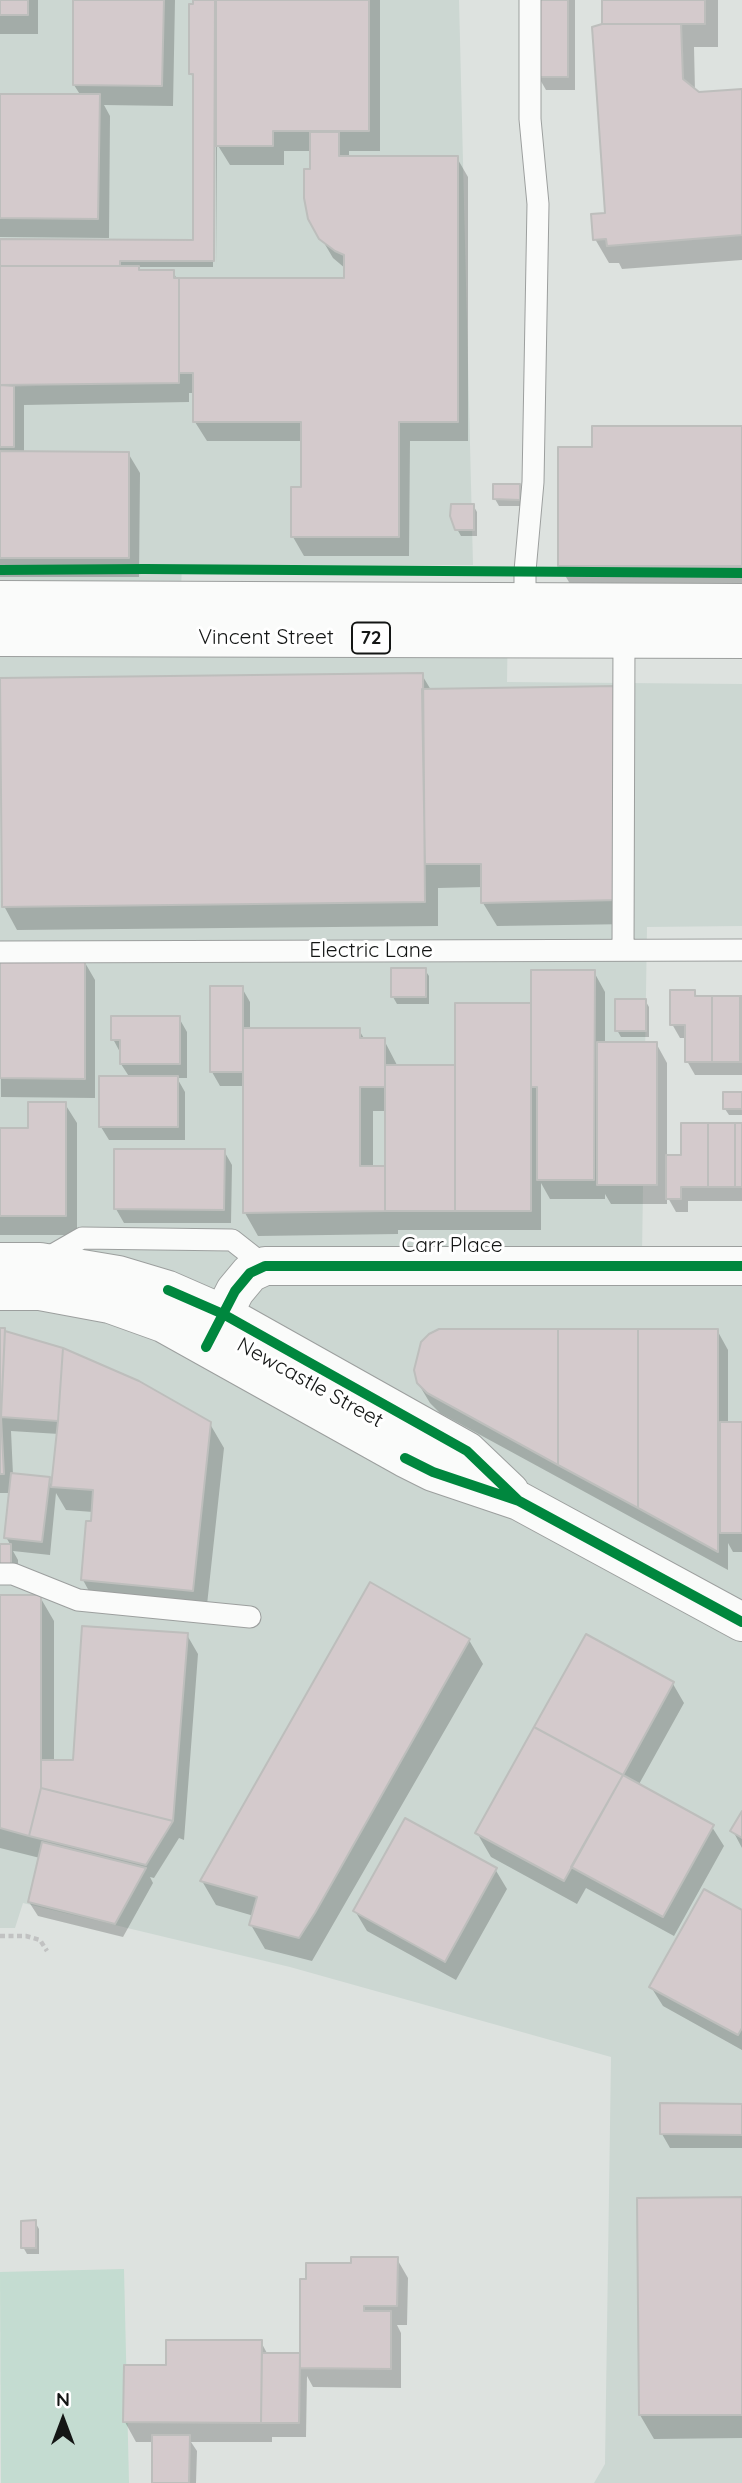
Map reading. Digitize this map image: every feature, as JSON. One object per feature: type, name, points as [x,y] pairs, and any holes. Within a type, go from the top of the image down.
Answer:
[{"type":"main road","name":"Vincent Street","points":[[0,600],[525,621],[624,638],[742,639]]},
{"type":"main road","name":"Vincent Street","points":[[0,637],[525,621],[742,603]]},
{"type":"main road","name":"Newcastle Street","points":[[0,1262],[40,1262],[118,1275],[168,1290],[215,1331],[467,1451],[519,1501],[742,1622]]},
{"type":"main road","name":"Carr Place","points":[[265,1266],[742,1266]]},
{"type":"main road","points":[[215,1331],[235,1291],[250,1273],[265,1266]]},
{"type":"main road","name":"Newcastle Street","points":[[0,1291],[40,1291],[110,1304],[163,1323],[215,1331]]},
{"type":"lane","points":[[525,621],[525,571],[533,482],[538,204],[530,119],[530,0]]},
{"type":"lane","points":[[623,950],[624,638]]},
{"type":"lane","name":"Electric Lane","points":[[0,952],[742,950]]},
{"type":"lane","points":[[40,1262],[82,1238],[232,1240],[265,1266]]},
{"type":"lane","points":[[0,1574],[13,1574],[78,1600],[250,1617]]},
{"type":"path","points":[[0,1937],[26,1936],[40,1940],[47,1951]]},
{"type":"shaded area","points":[[0,0],[459,0],[473,565],[182,565],[180,614],[508,616],[507,682],[742,684],[742,926],[647,927],[642,1254],[742,1256],[742,2483],[594,2483],[605,2464],[611,2057],[290,1967],[23,1903],[15,1928],[0,1928],[0,387],[37,386],[0,386]]},
{"type":"green space","points":[[124,2269],[129,2483],[1,2483],[0,2272]]},
{"type":"building","points":[[0,0],[28,0],[28,15],[0,15]]},
{"type":"building","points":[[73,0],[164,0],[162,86],[73,85]]},
{"type":"building","points":[[193,0],[215,0],[214,261],[120,261],[120,266],[0,266],[0,239],[193,240],[193,74],[189,74],[189,4],[193,4]]},
{"type":"building","points":[[216,0],[369,0],[369,131],[273,131],[273,146],[216,146]]},
{"type":"building","points":[[536,0],[568,0],[568,77],[536,77]]},
{"type":"building","points":[[602,0],[705,0],[705,24],[602,24]]},
{"type":"building","points":[[602,24],[681,24],[683,79],[699,92],[742,89],[742,235],[607,246],[606,239],[593,240],[591,214],[605,213],[592,27]]},
{"type":"building","points":[[0,94],[100,94],[98,219],[0,218]]},
{"type":"building","points":[[310,132],[339,132],[339,156],[458,156],[458,422],[399,422],[399,537],[291,537],[291,487],[301,487],[301,422],[193,422],[193,373],[179,373],[179,278],[344,278],[344,255],[319,239],[308,219],[304,198],[304,169],[310,169]]},
{"type":"building","points":[[0,266],[139,266],[139,270],[174,270],[174,278],[179,278],[179,383],[0,385]]},
{"type":"building","points":[[0,385],[14,386],[14,447],[0,447]]},
{"type":"building","points":[[592,426],[742,426],[742,566],[558,566],[558,447],[592,447]]},
{"type":"building","points":[[0,451],[129,452],[129,558],[0,558]]},
{"type":"building","points":[[493,484],[520,484],[520,500],[493,499]]},
{"type":"building","points":[[451,504],[474,504],[474,530],[455,530],[450,516]]},
{"type":"building","points":[[423,673],[425,902],[2,907],[0,678]]},
{"type":"building","points":[[616,686],[619,900],[481,903],[481,864],[425,864],[422,689]]},
{"type":"building","points":[[0,958],[85,959],[85,1079],[0,1078]]},
{"type":"building","points":[[391,968],[426,968],[426,997],[391,997]]},
{"type":"building","points":[[531,970],[595,970],[594,1180],[537,1180],[537,1087],[531,1087]]},
{"type":"building","points":[[210,986],[243,986],[243,1072],[210,1072]]},
{"type":"building","points":[[670,990],[695,990],[695,996],[712,996],[712,1062],[685,1062],[685,1025],[670,1025]]},
{"type":"building","points":[[712,996],[740,996],[740,1062],[712,1062]]},
{"type":"building","points":[[742,996],[742,1062],[740,1062]]},
{"type":"building","points":[[615,999],[646,999],[646,1031],[615,1031]]},
{"type":"building","points":[[455,1003],[531,1003],[531,1211],[455,1211]]},
{"type":"building","points":[[111,1016],[180,1016],[180,1064],[120,1064],[120,1040],[111,1040]]},
{"type":"building","points":[[243,1028],[360,1028],[360,1038],[385,1038],[385,1087],[360,1087],[360,1166],[385,1166],[385,1211],[243,1213]]},
{"type":"building","points":[[597,1042],[657,1042],[657,1185],[597,1185]]},
{"type":"building","points":[[385,1065],[455,1065],[455,1211],[385,1211]]},
{"type":"building","points":[[99,1076],[178,1076],[178,1127],[99,1127]]},
{"type":"building","points":[[723,1092],[742,1092],[742,1109],[723,1109]]},
{"type":"building","points":[[28,1102],[66,1102],[66,1216],[0,1216],[0,1128],[28,1128]]},
{"type":"building","points":[[681,1123],[708,1123],[708,1187],[681,1187],[681,1199],[666,1199],[666,1155],[681,1155]]},
{"type":"building","points":[[708,1123],[735,1123],[735,1187],[708,1187]]},
{"type":"building","points":[[735,1123],[742,1123],[742,1187],[735,1187]]},
{"type":"building","points":[[114,1149],[225,1149],[224,1210],[114,1209]]},
{"type":"building","points":[[0,1328],[5,1328],[1,1417],[4,1474],[0,1474]]},
{"type":"building","points":[[439,1329],[558,1329],[558,1465],[427,1393],[417,1383],[414,1370],[421,1342]]},
{"type":"building","points":[[558,1329],[638,1329],[638,1508],[558,1465]]},
{"type":"building","points":[[638,1329],[718,1329],[718,1552],[638,1508]]},
{"type":"building","points":[[5,1331],[63,1348],[58,1421],[1,1417]]},
{"type":"building","points":[[63,1348],[139,1381],[211,1422],[193,1591],[81,1580],[86,1521],[91,1521],[93,1490],[51,1487]]},
{"type":"building","points":[[720,1422],[742,1422],[742,1533],[720,1533]]},
{"type":"building","points":[[11,1473],[50,1477],[42,1542],[4,1538]]},
{"type":"building","points":[[0,1544],[11,1544],[11,1567],[0,1567]]},
{"type":"building","points":[[370,1582],[470,1639],[299,1938],[249,1925],[257,1897],[200,1881]]},
{"type":"building","points":[[0,1595],[41,1595],[41,1788],[29,1836],[0,1828]]},
{"type":"building","points":[[82,1626],[188,1633],[173,1821],[41,1788],[41,1760],[73,1760]]},
{"type":"building","points":[[586,1634],[674,1682],[623,1775],[534,1727]]},
{"type":"building","points":[[534,1727],[623,1775],[564,1881],[475,1833]]},
{"type":"building","points":[[623,1775],[714,1825],[663,1917],[571,1867]]},
{"type":"building","points":[[41,1788],[173,1821],[146,1865],[29,1836]]},
{"type":"building","points":[[742,1811],[742,1838],[730,1831]]},
{"type":"building","points":[[405,1818],[497,1868],[445,1962],[353,1911]]},
{"type":"building","points":[[42,1842],[146,1868],[115,1924],[28,1902]]},
{"type":"building","points":[[704,1889],[742,1910],[742,2028],[738,2035],[649,1987]]},
{"type":"building","points":[[660,2103],[742,2104],[742,2135],[660,2134]]},
{"type":"building","points":[[742,2197],[742,2415],[639,2415],[637,2198]]},
{"type":"building","points":[[36,2220],[36,2248],[21,2248],[21,2221]]},
{"type":"building","points":[[351,2257],[398,2257],[397,2306],[364,2306],[364,2311],[391,2311],[391,2369],[300,2368],[300,2279],[306,2279],[306,2263],[351,2263]]},
{"type":"building","points":[[166,2340],[262,2340],[261,2423],[123,2422],[124,2365],[166,2365]]},
{"type":"building","points":[[262,2353],[300,2353],[299,2423],[261,2423]]},
{"type":"building","points":[[152,2435],[190,2435],[189,2483],[152,2483]]},
{"type":"cycle path","points":[[0,570],[742,573]]},
{"type":"cycle path","points":[[206,1347],[235,1291],[250,1273],[265,1266],[742,1266]]},
{"type":"cycle path","points":[[168,1290],[223,1314],[467,1451],[519,1501]]},
{"type":"cycle path","points":[[405,1458],[433,1472],[519,1501],[742,1622]]}]
